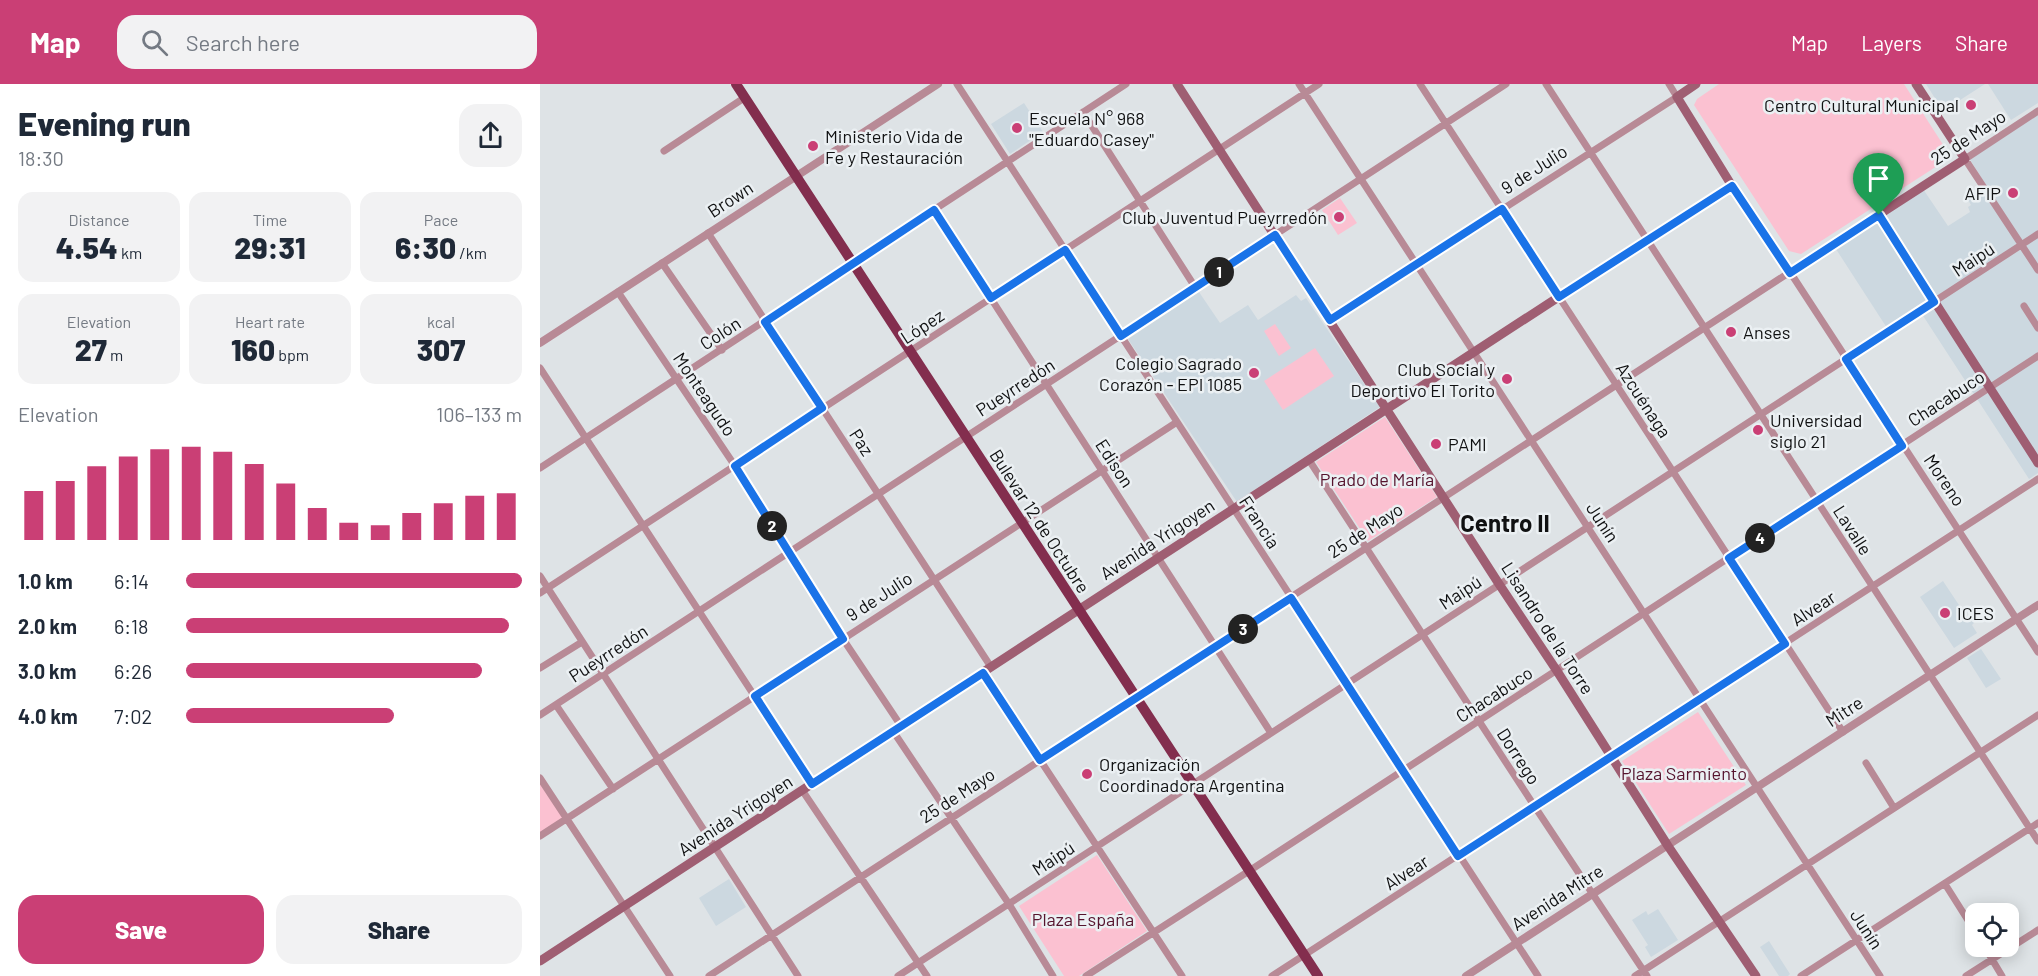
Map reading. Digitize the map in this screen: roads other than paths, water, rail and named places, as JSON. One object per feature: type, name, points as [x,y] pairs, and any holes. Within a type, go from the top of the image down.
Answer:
[{"type":"highway","name":"Bulevar 12 de Octubre","points":[[736,84],[1318,976]]},
{"type":"main road","name":"Lisandro de la Torre","points":[[1177,84],[1668,846],[1756,976]]},
{"type":"main road","name":"9 de Julio","points":[[1677,97],[1696,84]]},
{"type":"main road","points":[[1916,84],[1965,159]]},
{"type":"main road","name":"Moreno","points":[[1677,97],[1732,186],[1790,273]]},
{"type":"main road","name":"25 de Mayo","points":[[1790,273],[1965,159]]},
{"type":"main road","name":"Avenida Yrigoyen","points":[[540,961],[1158,557],[1732,186]]},
{"type":"main road","points":[[1879,215],[2038,463]]},
{"type":"street","name":"Brown","points":[[540,343],[938,84]]},
{"type":"street","name":"Francia","points":[[957,84],[1538,976]]},
{"type":"street","name":"Colón","points":[[540,468],[1126,84]]},
{"type":"street","name":"Junín","points":[[1299,84],[1880,976]]},
{"type":"street","name":"López","points":[[540,593],[1319,84]]},
{"type":"street","name":"Azcuénaga","points":[[1420,84],[1843,732]]},
{"type":"street","name":"Pueyrredón","points":[[540,715],[1506,84]]},
{"type":"street","name":"Lavalle","points":[[1546,84],[2038,841]]},
{"type":"street","name":"Moreno","points":[[1669,84],[1677,97]]},
{"type":"street","name":"9 de Julio","points":[[1330,320],[1677,97]]},
{"type":"street","points":[[664,151],[744,98]]},
{"type":"street","name":"25 de Mayo","points":[[1965,159],[2038,111]]},
{"type":"street","points":[[1083,112],[1195,287]]},
{"type":"street","points":[[1965,159],[2038,270]]},
{"type":"street","name":"Edison","points":[[934,210],[1271,733]]},
{"type":"street","name":"Paz","points":[[708,233],[934,579],[1040,760],[1182,976]]},
{"type":"street","name":"Maipú","points":[[898,976],[2038,234]]},
{"type":"street","points":[[662,263],[722,350]]},
{"type":"street","name":"Moreno","points":[[1790,273],[2038,652]]},
{"type":"street","name":"25 de Mayo","points":[[710,976],[1790,273]]},
{"type":"street","name":"Monteagudo","points":[[618,292],[735,466],[951,818],[1053,976]]},
{"type":"street","points":[[2024,306],[2038,328]]},
{"type":"street","name":"Chacabuco","points":[[1086,976],[2038,356]]},
{"type":"street","points":[[540,368],[812,784]]},
{"type":"street","name":"9 de Julio","points":[[540,837],[1177,422]]},
{"type":"street","name":"Dorrego","points":[[1310,460],[1366,550],[1646,973]]},
{"type":"street","name":"Alvear","points":[[1272,976],[2038,479]]},
{"type":"street","points":[[540,576],[798,976]]},
{"type":"street","name":"Mitre","points":[[1668,846],[2038,605]]},
{"type":"street","points":[[540,668],[582,642]]},
{"type":"street","points":[[556,705],[613,789]]},
{"type":"street","points":[[1635,976],[1646,973],[1720,922],[2038,715]]},
{"type":"street","points":[[1866,763],[1894,808]]},
{"type":"street","points":[[540,778],[670,976]]},
{"type":"street","points":[[802,790],[927,976]]},
{"type":"street","points":[[1801,976],[2038,823]]},
{"type":"street","name":"Avenida Mitre","points":[[1466,976],[1668,846]]},
{"type":"street","points":[[1945,884],[1965,916]]},
{"type":"street","points":[[1966,976],[2038,930]]},
{"type":"street","points":[[1992,959],[2002,976]]},
{"type":"place","name":"Centro Cultural Municipal","points":[[1971,105]]},
{"type":"place","name":"Escuela N° 968 \"Eduardo Casey\"","points":[[1017,128]]},
{"type":"place","name":"Ministerio Vida de Fe y Restauración","points":[[813,146]]},
{"type":"place","name":"AFIP","points":[[2013,193]]},
{"type":"place","name":"Club Juventud Pueyrredón","points":[[1339,217]]},
{"type":"place","name":"Anses","points":[[1731,332]]},
{"type":"place","name":"Colegio Sagrado Corazón - EPI 1085","points":[[1254,373]]},
{"type":"place","name":"Club Social y Deportivo El Torito","points":[[1507,379]]},
{"type":"place","name":"Universidad siglo 21","points":[[1758,430]]},
{"type":"place","name":"PAMI","points":[[1436,444]]},
{"type":"place","name":"ICES","points":[[1945,613]]},
{"type":"place","name":"Organización Coordinadora Argentina","points":[[1087,774]]},
{"type":"district","name":"Centro II","points":[[1505,522]]},
{"type":"park label","name":"Prado de María","points":[[1377,479]]},
{"type":"park label","name":"Plaza Sarmiento","points":[[1684,773]]},
{"type":"park label","name":"Plaza España","points":[[1083,919]]}]
